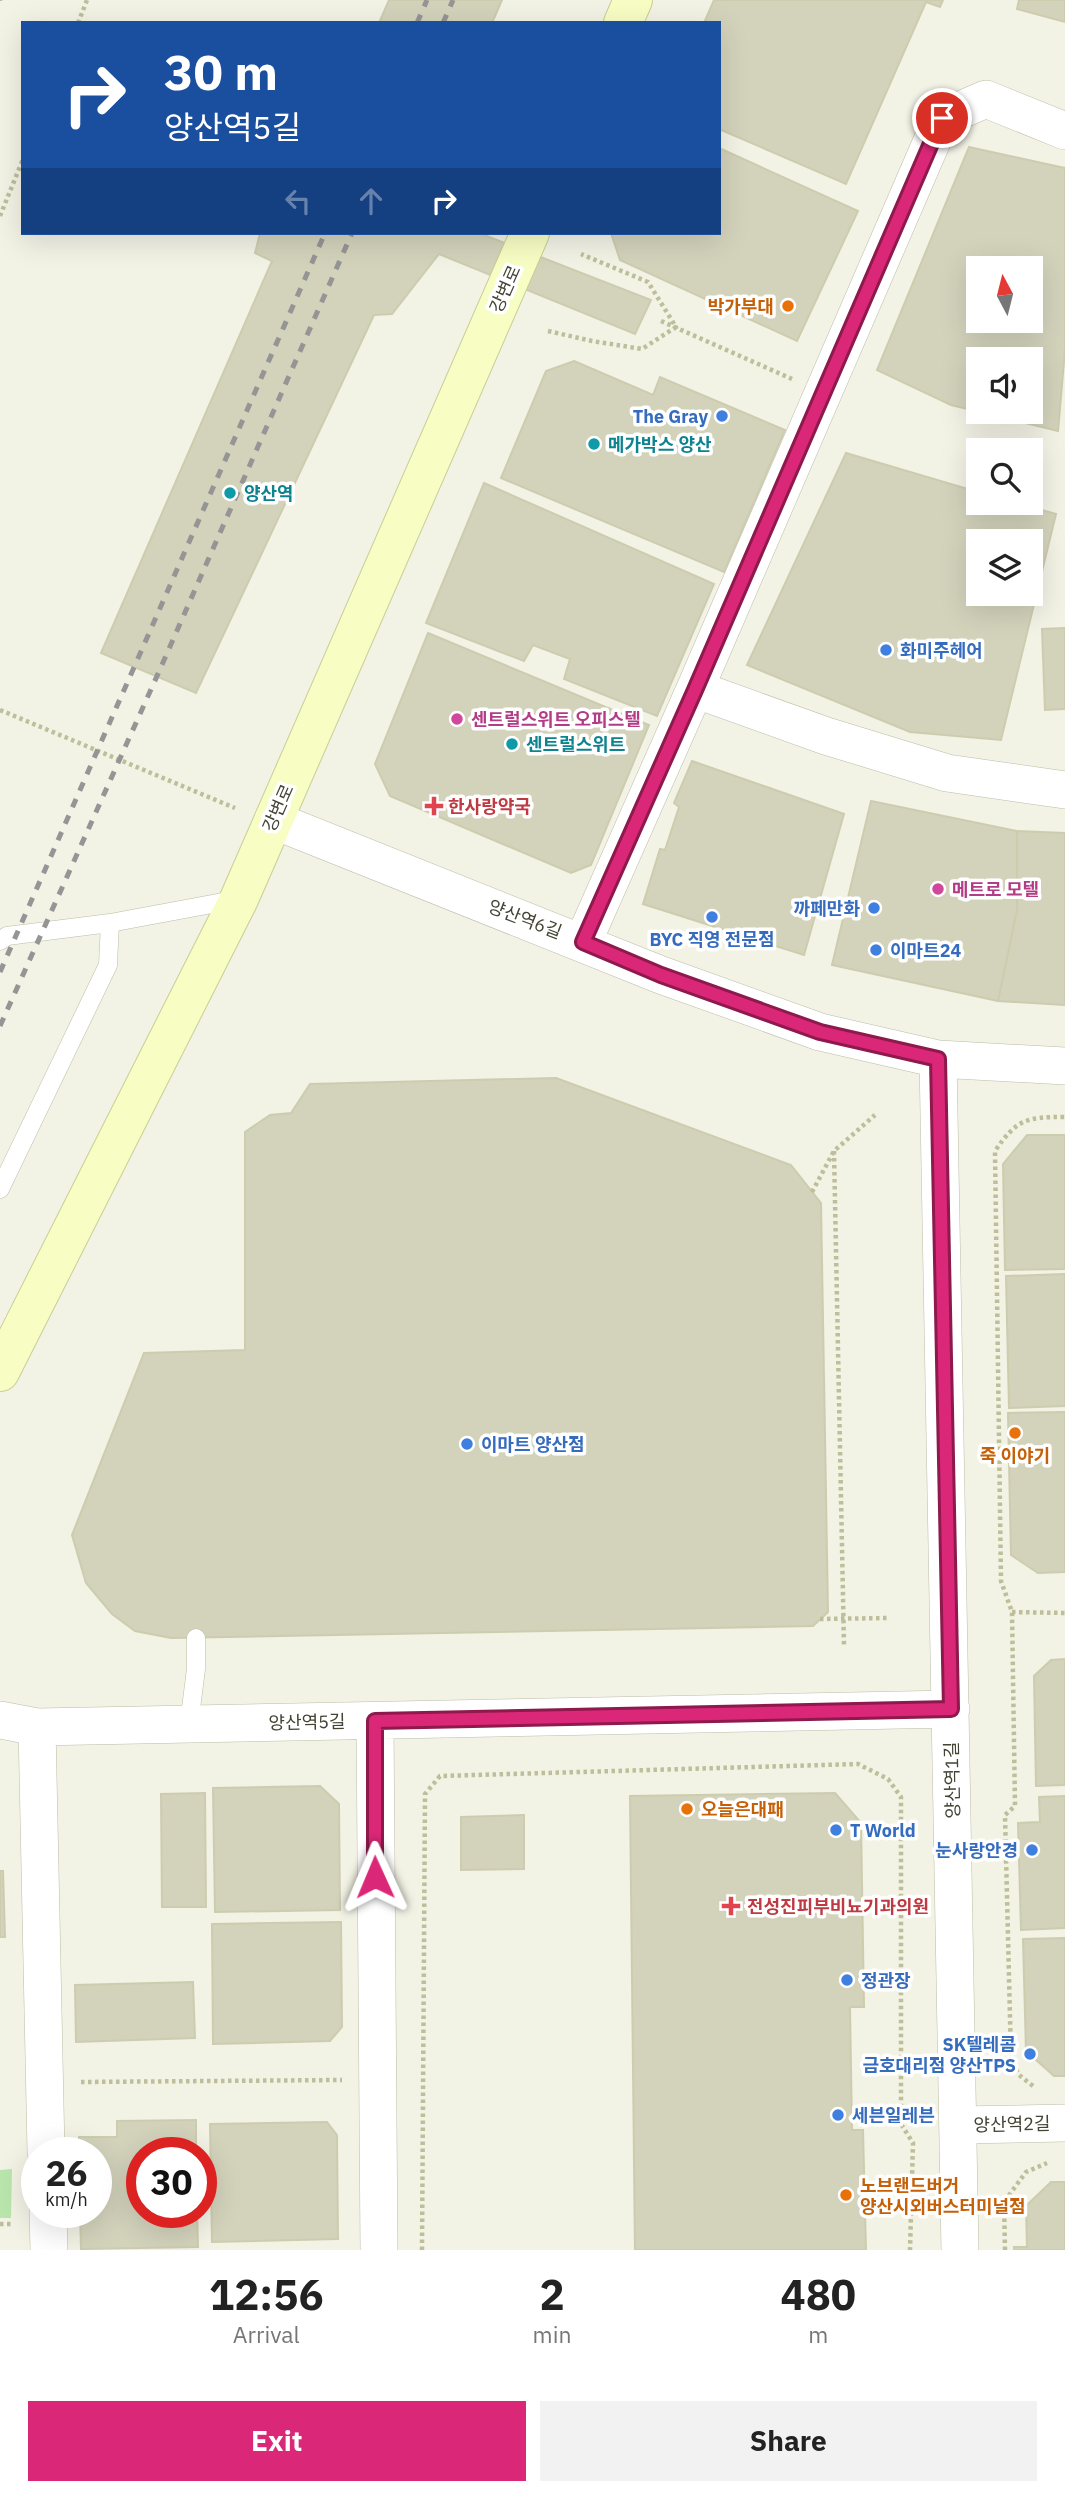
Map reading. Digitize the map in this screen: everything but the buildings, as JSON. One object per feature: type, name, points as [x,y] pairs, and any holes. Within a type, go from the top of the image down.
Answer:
[{"type":"street","points":[[624,21],[633,0]]},
{"type":"street","points":[[583,942],[942,118],[986,99],[1065,131]]},
{"type":"street","name":"강변로","points":[[0,1372],[239,899],[529,235]]},
{"type":"street","points":[[695,690],[826,736],[947,773],[1065,790]]},
{"type":"street","name":"양산역6길","points":[[273,820],[661,975],[820,1032],[938,1059],[1065,1066]]},
{"type":"street","name":"양산역1길","points":[[938,1059],[960,2250]]},
{"type":"street","name":"양산역5길","points":[[0,1720],[37,1727],[951,1709]]},
{"type":"street","points":[[375,1721],[379,2250]]},
{"type":"street","points":[[37,1727],[46,2137]]},
{"type":"street","name":"양산역2길","points":[[959,2125],[1065,2123]]},
{"type":"street","points":[[48,2228],[48,2250]]},
{"type":"lane","points":[[0,940],[7,936],[110,923],[239,899]]},
{"type":"lane","points":[[0,1189],[108,965],[110,923]]},
{"type":"lane","points":[[189,1724],[196,1669],[196,1638]]},
{"type":"path","points":[[79,21],[87,0]]},
{"type":"path","points":[[0,215],[21,164]]},
{"type":"path","points":[[581,254],[648,282],[676,327]]},
{"type":"path","points":[[661,321],[802,383]]},
{"type":"path","points":[[548,331],[642,349],[676,327]]},
{"type":"path","points":[[0,710],[235,808]]},
{"type":"path","points":[[812,1192],[834,1152],[875,1115]]},
{"type":"path","points":[[1037,2090],[1019,2075],[1011,2058],[1004,1815],[1015,1807],[1012,1612],[1001,1581],[995,1151],[1009,1131],[1023,1120],[1038,1116],[1065,1116]]},
{"type":"path","points":[[834,1152],[844,1646]]},
{"type":"path","points":[[1012,1612],[1065,1613]]},
{"type":"path","points":[[820,1619],[888,1618]]},
{"type":"path","points":[[422,2250],[425,1794],[440,1776],[859,1764],[888,1779],[901,1797],[901,2124],[913,2143],[910,2250]]},
{"type":"path","points":[[77,2082],[353,2080]]},
{"type":"path","points":[[1006,2250],[1004,2202],[1026,2172],[1051,2161]]},
{"type":"green space","points":[[12,2169],[11,2218],[0,2218],[0,2170]]},
{"type":"railway","points":[[418,21],[427,0]]},
{"type":"railway","points":[[444,21],[453,0]]},
{"type":"railway","points":[[0,972],[324,235]]},
{"type":"railway","points":[[0,1026],[351,235]]},
{"type":"place","name":"박가부대","points":[[788,306]]},
{"type":"place","name":"The Gray","points":[[722,416]]},
{"type":"place","name":"메가박스 양산","points":[[594,444]]},
{"type":"place","name":"양산역","points":[[230,493]]},
{"type":"place","name":"화미주헤어","points":[[886,650]]},
{"type":"place","name":"센트럴스위트 오피스텔","points":[[457,719]]},
{"type":"place","name":"센트럴스위트","points":[[512,744]]},
{"type":"place","name":"한사랑약국","points":[[434,806]]},
{"type":"place","name":"메트로 모텔","points":[[938,889]]},
{"type":"place","name":"까페만화","points":[[874,908]]},
{"type":"place","name":"BYC 직영 전문점","points":[[712,917]]},
{"type":"place","name":"이마트24","points":[[876,950]]},
{"type":"place","name":"죽 이야기","points":[[1015,1433]]},
{"type":"place","name":"이마트 양산점","points":[[467,1444]]},
{"type":"place","name":"오늘은대패","points":[[687,1809]]},
{"type":"place","name":"T World","points":[[836,1830]]},
{"type":"place","name":"눈사랑안경","points":[[1032,1850]]},
{"type":"place","name":"전성진피부비뇨기과의원","points":[[731,1906]]},
{"type":"place","name":"정관장","points":[[847,1980]]},
{"type":"place","name":"SK텔레콤 금호대리점 양산TPS","points":[[1030,2054]]},
{"type":"place","name":"세븐일레븐","points":[[838,2115]]},
{"type":"place","name":"노브랜드버거 양산시외버스터미널점","points":[[846,2195]]},
{"type":"route","points":[[375,1877],[375,1721],[951,1709],[938,1059],[820,1032],[661,975],[583,942],[942,118]]}]
